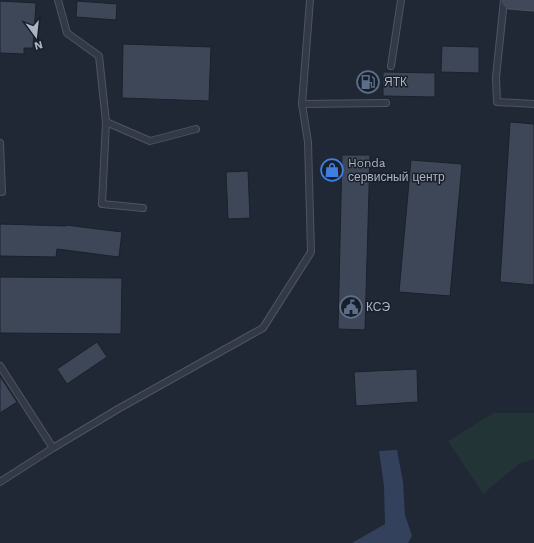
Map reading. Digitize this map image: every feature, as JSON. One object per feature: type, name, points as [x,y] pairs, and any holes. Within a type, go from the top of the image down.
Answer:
[{"type":"street","points":[[510,0],[534,2]]},
{"type":"lane","points":[[58,0],[67,33],[100,56],[106,122],[102,204],[143,208]]},
{"type":"lane","points":[[0,482],[53,448],[263,328],[311,252],[308,142],[302,104],[310,0]]},
{"type":"lane","points":[[391,66],[401,0]]},
{"type":"lane","points":[[504,0],[496,77],[497,102],[534,104]]},
{"type":"lane","points":[[302,104],[386,103]]},
{"type":"lane","points":[[106,122],[150,141],[196,129]]},
{"type":"lane","points":[[0,143],[2,192]]},
{"type":"lane","points":[[0,366],[53,448]]},
{"type":"shaded area","points":[[493,413],[534,413],[534,459],[519,464],[483,494],[448,441]]},
{"type":"water","points":[[397,450],[403,482],[405,515],[412,536],[408,543],[352,543],[385,524],[384,486],[379,451]]},
{"type":"building","points":[[0,1],[36,3],[33,48],[24,48],[24,54],[0,53]]},
{"type":"building","points":[[77,1],[117,4],[116,20],[76,17]]},
{"type":"building","points":[[123,44],[211,47],[209,101],[122,98]]},
{"type":"building","points":[[442,46],[479,47],[479,73],[441,72]]},
{"type":"building","points":[[383,72],[435,73],[435,97],[383,96]]},
{"type":"building","points":[[510,122],[534,124],[534,285],[500,282]]},
{"type":"building","points":[[342,155],[370,155],[365,330],[338,329]]},
{"type":"building","points":[[411,160],[462,164],[450,296],[399,292]]},
{"type":"building","points":[[248,171],[250,218],[228,219],[226,172]]},
{"type":"building","points":[[0,224],[66,225],[122,232],[119,257],[57,249],[56,257],[0,256]]},
{"type":"building","points":[[0,277],[122,278],[121,334],[0,333]]},
{"type":"building","points":[[97,342],[107,357],[67,384],[57,369]]},
{"type":"building","points":[[417,369],[418,402],[356,406],[354,372]]},
{"type":"building","points":[[0,376],[17,402],[0,413]]},
{"type":"place","name":"ЯТК","points":[[368,82]]},
{"type":"place","name":"Honda сервисный центр","points":[[332,170]]},
{"type":"place","name":"КСЭ","points":[[351,307]]}]
